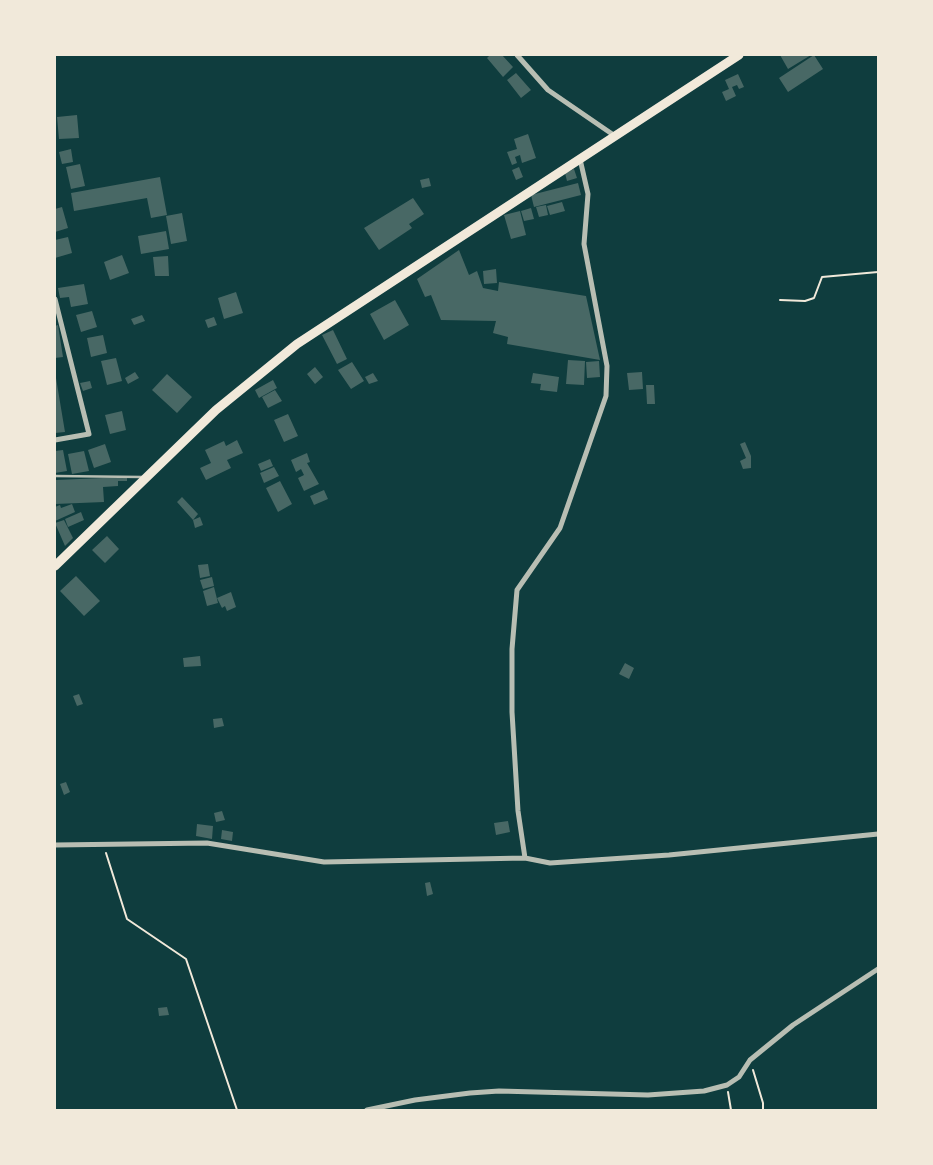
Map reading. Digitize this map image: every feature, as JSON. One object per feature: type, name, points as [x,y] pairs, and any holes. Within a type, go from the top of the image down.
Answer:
[{"type":"highway","points":[[55,566],[216,410],[297,344],[346,310],[461,238],[739,55]]},
{"type":"street","points":[[517,55],[548,90],[615,136]]},
{"type":"street","points":[[525,858],[514,770],[512,712],[512,649],[517,590],[560,528],[606,396],[607,366],[584,244],[588,194],[580,160]]},
{"type":"street","points":[[55,299],[89,434],[55,440]]},
{"type":"street","points":[[55,845],[207,843],[324,862],[525,858],[550,863],[668,855],[878,834]]},
{"type":"street","points":[[367,1110],[415,1100],[489,1092],[648,1095],[704,1091],[727,1085],[739,1077],[750,1060],[793,1026],[878,970]]},
{"type":"lane","points":[[55,476],[149,477]]},
{"type":"path","points":[[780,300],[805,301],[814,298],[822,277],[878,272]]},
{"type":"path","points":[[103,843],[127,918],[186,959],[238,1110]]},
{"type":"path","points":[[750,1060],[763,1103],[763,1110]]},
{"type":"path","points":[[727,1085],[731,1110]]},
{"type":"building","points":[[490,55],[502,55],[513,67],[503,77],[487,58]]},
{"type":"building","points":[[780,55],[811,55],[788,69]]},
{"type":"building","points":[[814,55],[823,69],[788,92],[779,78]]},
{"type":"building","points":[[516,73],[531,90],[521,98],[507,80]]},
{"type":"building","points":[[738,74],[744,87],[739,89],[737,85],[732,87],[736,96],[726,101],[722,92],[729,89],[725,80]]},
{"type":"building","points":[[77,115],[79,138],[59,139],[57,117]]},
{"type":"building","points":[[528,134],[536,158],[522,163],[520,155],[515,157],[517,163],[512,165],[507,152],[517,149],[514,139]]},
{"type":"building","points":[[71,149],[73,162],[62,164],[59,152]]},
{"type":"building","points":[[80,164],[85,186],[71,189],[66,167]]},
{"type":"building","points":[[519,167],[523,177],[516,180],[512,170]]},
{"type":"building","points":[[574,169],[577,178],[567,181],[565,173]]},
{"type":"building","points":[[160,177],[167,215],[151,218],[147,198],[74,211],[71,193]]},
{"type":"building","points":[[429,178],[431,186],[422,188],[420,180]]},
{"type":"building","points":[[578,183],[581,195],[534,207],[531,195]]},
{"type":"building","points":[[413,198],[424,214],[409,224],[412,228],[379,250],[364,228]]},
{"type":"building","points":[[562,202],[565,211],[550,215],[547,206]]},
{"type":"building","points":[[546,205],[548,215],[539,217],[536,207]]},
{"type":"building","points":[[62,207],[68,228],[55,232],[55,209]]},
{"type":"building","points":[[531,208],[534,219],[524,221],[521,211]]},
{"type":"building","points":[[520,211],[526,235],[511,239],[504,215]]},
{"type":"building","points":[[182,213],[187,241],[171,244],[166,216]]},
{"type":"building","points":[[166,231],[169,249],[141,254],[138,236]]},
{"type":"building","points":[[68,237],[72,253],[55,258],[55,240]]},
{"type":"building","points":[[459,250],[469,275],[477,271],[483,288],[498,291],[499,282],[586,296],[600,360],[507,344],[508,337],[493,333],[496,321],[441,320],[431,295],[425,297],[417,279]]},
{"type":"building","points":[[122,255],[129,273],[110,280],[104,262]]},
{"type":"building","points":[[168,256],[169,276],[155,276],[153,257]]},
{"type":"building","points":[[496,269],[497,283],[484,284],[483,271]]},
{"type":"building","points":[[84,284],[88,304],[71,307],[69,297],[60,298],[58,288]]},
{"type":"building","points":[[236,292],[243,313],[224,319],[218,298]]},
{"type":"building","points":[[395,300],[409,325],[384,340],[370,314]]},
{"type":"building","points":[[92,311],[97,327],[81,332],[76,315]]},
{"type":"building","points":[[142,315],[145,321],[134,325],[131,319]]},
{"type":"building","points":[[214,317],[217,325],[208,328],[205,320]]},
{"type":"building","points":[[58,325],[63,357],[55,358],[55,326]]},
{"type":"building","points":[[333,330],[347,359],[337,364],[322,335]]},
{"type":"building","points":[[103,335],[107,353],[91,357],[87,338]]},
{"type":"building","points":[[116,358],[122,381],[107,385],[101,361]]},
{"type":"building","points":[[568,360],[585,361],[584,385],[566,384]]},
{"type":"building","points":[[599,361],[600,377],[587,378],[586,362]]},
{"type":"building","points":[[352,362],[364,381],[351,389],[338,370]]},
{"type":"building","points":[[315,367],[323,377],[315,384],[307,374]]},
{"type":"building","points":[[55,372],[65,432],[55,433]]},
{"type":"building","points":[[135,372],[139,378],[128,384],[125,378]]},
{"type":"building","points":[[642,372],[643,389],[629,390],[627,373]]},
{"type":"building","points":[[373,373],[378,381],[369,384],[365,377]]},
{"type":"building","points":[[533,373],[559,377],[557,392],[540,390],[541,384],[531,383]]},
{"type":"building","points":[[167,374],[192,397],[177,413],[152,390]]},
{"type":"building","points":[[273,380],[277,388],[259,398],[255,390]]},
{"type":"building","points":[[90,381],[92,388],[83,391],[80,383]]},
{"type":"building","points":[[646,385],[654,385],[655,404],[647,404]]},
{"type":"building","points":[[275,390],[282,401],[268,408],[262,397]]},
{"type":"building","points":[[122,411],[126,430],[110,434],[105,415]]},
{"type":"building","points":[[288,414],[298,436],[284,442],[274,420]]},
{"type":"building","points":[[237,440],[243,453],[227,460],[231,468],[206,480],[200,468],[211,463],[205,450],[224,441],[226,446]]},
{"type":"building","points":[[745,442],[751,456],[751,468],[743,469],[740,461],[746,458],[740,444]]},
{"type":"building","points":[[105,444],[111,462],[94,468],[88,450]]},
{"type":"building","points":[[63,450],[67,471],[55,473],[55,451]]},
{"type":"building","points":[[84,451],[89,471],[72,474],[68,454]]},
{"type":"building","points":[[307,453],[310,462],[307,463],[319,484],[304,491],[298,478],[304,475],[301,469],[296,472],[291,460]]},
{"type":"building","points":[[270,459],[273,466],[261,471],[258,464]]},
{"type":"building","points":[[274,467],[279,476],[264,483],[260,473]]},
{"type":"building","points":[[127,477],[127,481],[118,481],[118,486],[103,487],[104,502],[55,504],[55,480]]},
{"type":"building","points":[[280,481],[292,504],[278,512],[266,488]]},
{"type":"building","points":[[324,490],[328,499],[314,505],[310,496]]},
{"type":"building","points":[[182,497],[198,514],[193,520],[177,502]]},
{"type":"building","points":[[72,504],[75,512],[55,521],[55,507],[60,505],[61,508]]},
{"type":"building","points":[[81,512],[84,520],[68,527],[65,519]]},
{"type":"building","points":[[200,517],[203,525],[195,528],[193,520]]},
{"type":"building","points":[[64,520],[73,538],[65,546],[55,523]]},
{"type":"building","points":[[107,536],[119,549],[105,563],[92,550]]},
{"type":"building","points":[[208,564],[210,576],[200,578],[198,565]]},
{"type":"building","points":[[76,576],[100,601],[84,616],[60,591]]},
{"type":"building","points":[[212,577],[214,586],[203,589],[200,580]]},
{"type":"building","points":[[214,587],[218,603],[207,606],[203,591]]},
{"type":"building","points":[[231,592],[236,607],[227,611],[225,606],[222,608],[217,598]]},
{"type":"building","points":[[200,656],[201,666],[184,667],[183,658]]},
{"type":"building","points":[[625,663],[634,668],[629,679],[619,674]]},
{"type":"building","points":[[79,694],[83,704],[77,706],[73,696]]},
{"type":"building","points":[[222,718],[224,726],[214,728],[213,719]]},
{"type":"building","points":[[66,782],[70,792],[64,795],[60,784]]},
{"type":"building","points":[[222,811],[225,820],[216,822],[214,813]]},
{"type":"building","points":[[508,821],[510,832],[496,835],[494,823]]},
{"type":"building","points":[[197,824],[213,826],[212,839],[196,836]]},
{"type":"building","points":[[222,830],[233,832],[232,841],[221,839]]},
{"type":"building","points":[[430,882],[433,894],[427,896],[425,883]]},
{"type":"building","points":[[167,1007],[169,1015],[159,1016],[158,1008]]}]
